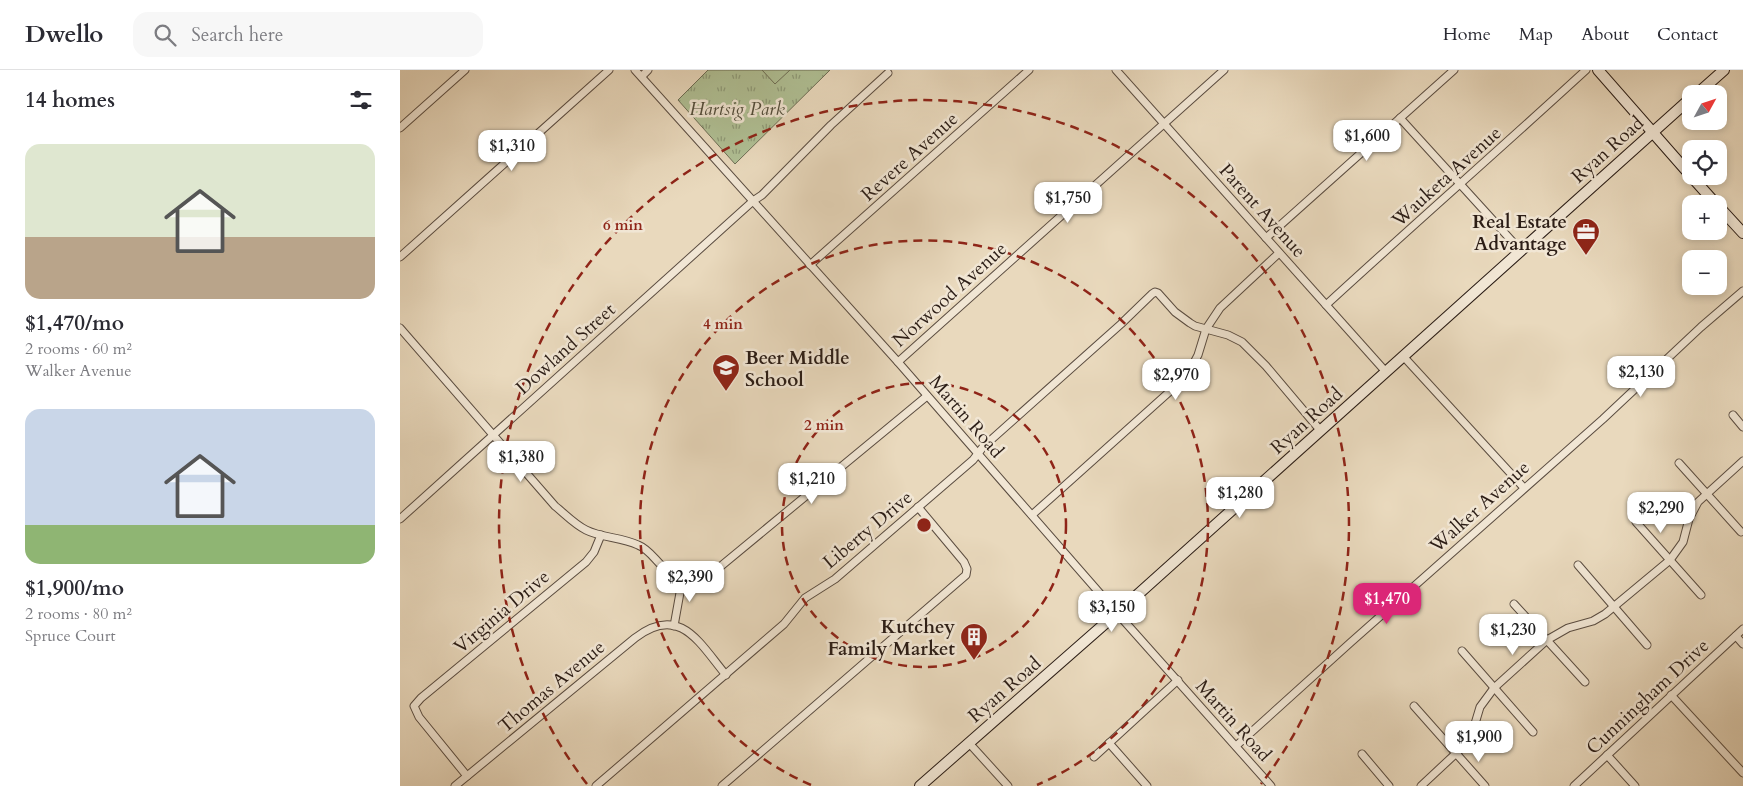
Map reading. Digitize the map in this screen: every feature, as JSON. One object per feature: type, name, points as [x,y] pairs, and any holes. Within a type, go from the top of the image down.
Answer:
[{"type":"main road","points":[[1598,70],[1682,166]]},
{"type":"main road","points":[[1706,85],[1724,70]]},
{"type":"main road","name":"Ryan Road","points":[[920,786],[1117,613],[1682,106]]},
{"type":"main road","points":[[1699,185],[1709,195]]},
{"type":"main road","points":[[1727,215],[1743,233]]},
{"type":"street","points":[[400,128],[465,70]]},
{"type":"street","points":[[400,257],[609,70]]},
{"type":"street","name":"Martin Road","points":[[635,70],[898,362],[1271,786]]},
{"type":"street","points":[[642,76],[648,70]]},
{"type":"street","name":"Revere Avenue","points":[[810,265],[1029,70]]},
{"type":"street","name":"Parent Avenue","points":[[1116,70],[1386,372]]},
{"type":"street","name":"Norwood Avenue","points":[[898,362],[1224,70]]},
{"type":"street","points":[[1266,238],[1454,70]]},
{"type":"street","name":"Wauketa Avenue","points":[[1326,305],[1586,70]]},
{"type":"street","name":"Dowland Street","points":[[400,519],[753,201],[762,195],[832,125],[888,73]]},
{"type":"street","points":[[1400,118],[1522,251]]},
{"type":"street","points":[[1032,515],[1187,376],[1198,355],[1206,329],[1220,308],[1280,253]]},
{"type":"street","name":"Walker Avenue","points":[[1236,746],[1603,419],[1743,291]]},
{"type":"street","name":"Liberty Drive","points":[[596,786],[784,624],[805,598],[835,579],[973,460],[983,447],[1155,292],[1184,320],[1206,329]]},
{"type":"street","points":[[400,328],[556,506],[584,529],[638,545],[647,550],[668,571],[684,576],[701,576],[719,568],[927,396]]},
{"type":"street","points":[[1206,329],[1228,335],[1242,342],[1253,352],[1320,430]]},
{"type":"street","points":[[1404,356],[1524,488]]},
{"type":"street","points":[[1732,415],[1743,427]]},
{"type":"street","points":[[1421,786],[1456,754],[1471,737],[1480,707],[1494,688],[1547,640],[1568,628],[1593,621],[1614,607],[1670,560],[1682,542],[1693,510],[1706,494],[1743,461]]},
{"type":"street","points":[[1679,463],[1741,532]]},
{"type":"street","points":[[722,786],[966,575],[967,569],[964,562],[918,507]]},
{"type":"street","points":[[1636,522],[1701,594]]},
{"type":"street","name":"Virginia Drive","points":[[467,776],[419,717],[414,706],[420,698],[586,562],[596,548],[600,535]]},
{"type":"street","points":[[1578,565],[1647,644]]},
{"type":"street","points":[[684,576],[674,626],[696,636],[726,675]]},
{"type":"street","points":[[1514,604],[1585,682]]},
{"type":"street","name":"Thomas Avenue","points":[[455,786],[642,632],[662,625],[674,626]]},
{"type":"street","name":"Cunningham Drive","points":[[1574,786],[1743,629]]},
{"type":"street","points":[[1736,636],[1743,644]]},
{"type":"street","points":[[1462,652],[1533,732]]},
{"type":"street","points":[[1094,757],[1178,680]]},
{"type":"street","points":[[1671,696],[1743,773]]},
{"type":"street","points":[[1414,706],[1485,786]]},
{"type":"street","points":[[969,743],[1008,786]]},
{"type":"street","points":[[1109,743],[1147,786]]},
{"type":"street","points":[[1362,754],[1389,786]]},
{"type":"street","points":[[1607,755],[1635,786]]},
{"type":"green space","name":"Hartsig Park","points":[[708,70],[830,70],[735,164],[678,100]]},
{"type":"green space","points":[[762,70],[790,70],[775,84]]},
{"type":"place","name":"Real Estate Advantage","points":[[1586,256]]},
{"type":"place","name":"Beer Middle School","points":[[726,392]]},
{"type":"place","name":"Kutchey Family Market","points":[[974,661]]}]
